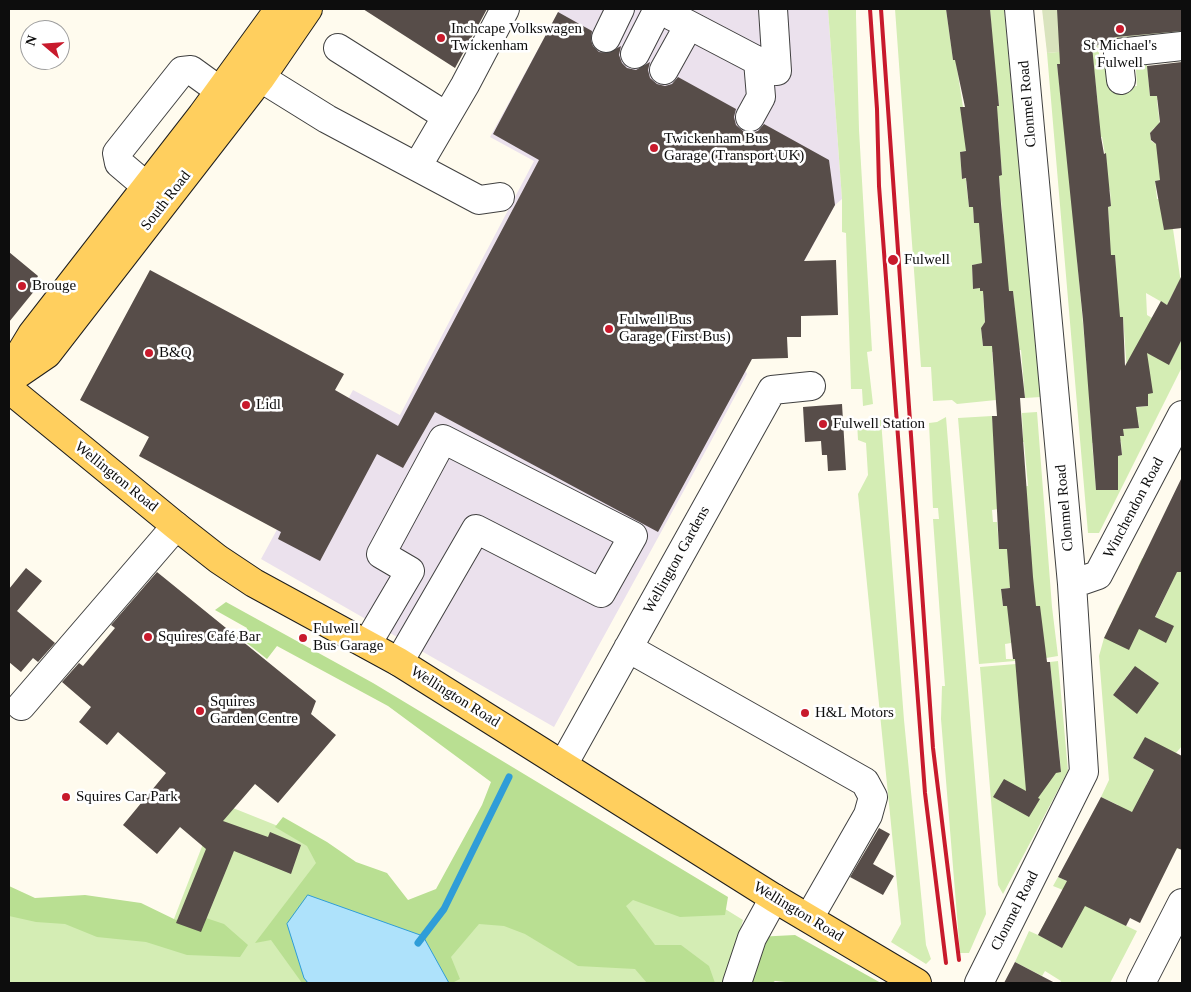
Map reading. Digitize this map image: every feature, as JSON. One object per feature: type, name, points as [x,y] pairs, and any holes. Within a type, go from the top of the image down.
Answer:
[{"type":"main road","name":"South Road","points":[[9,372],[32,334],[220,91],[250,71],[278,9]]},
{"type":"main road","name":"South Road","points":[[9,380],[47,354],[250,71],[308,9]]},
{"type":"main road","name":"Wellington Road","points":[[9,389],[176,526],[218,559],[254,583],[399,662],[774,898],[917,983]]},
{"type":"street","points":[[417,167],[505,9]]},
{"type":"street","points":[[606,38],[620,9]]},
{"type":"street","points":[[635,54],[658,9]]},
{"type":"street","points":[[664,70],[680,17],[777,71],[773,9]]},
{"type":"street","name":"Clonmel Road","points":[[979,983],[1084,772],[1072,584],[1019,9]]},
{"type":"street","points":[[1121,80],[1118,53],[1182,46]]},
{"type":"street","points":[[338,48],[446,116]]},
{"type":"street","points":[[750,117],[761,97],[758,61]]},
{"type":"street","points":[[146,186],[119,163],[117,153],[182,71],[191,70],[220,91]]},
{"type":"street","points":[[250,71],[327,119],[479,200],[500,197]]},
{"type":"street","name":"Wellington Gardens","points":[[563,765],[772,390],[811,386]]},
{"type":"street","name":"Winchendon Road","points":[[1072,584],[1098,575],[1182,415]]},
{"type":"street","points":[[367,644],[410,571],[381,554],[443,439],[633,536],[601,593],[476,529],[399,662]]},
{"type":"street","points":[[22,706],[176,526]]},
{"type":"street","points":[[628,648],[865,782],[872,797],[868,815],[809,918]]},
{"type":"street","points":[[737,983],[752,938],[774,898]]},
{"type":"street","points":[[1142,983],[1182,903]]},
{"type":"shaded area","points":[[560,9],[828,9],[842,199],[835,205],[745,370],[747,374],[554,727],[261,559],[353,390],[400,415],[534,161],[490,137]]},
{"type":"green space","points":[[828,9],[856,9],[859,130],[872,351],[867,352],[873,404],[863,406],[862,389],[851,389],[846,233],[842,232],[842,199]]},
{"type":"green space","points":[[895,9],[946,9],[953,60],[988,57],[993,54],[990,9],[1004,9],[1041,397],[1025,398],[1021,350],[992,352],[996,400],[957,404],[952,400],[933,401],[931,367],[921,367]],"holes":[[[956,62],[997,88],[999,106],[963,107]],[[998,123],[1002,175],[962,179],[960,152],[969,150]],[[999,177],[1004,234],[981,236],[980,223],[974,223],[973,207],[969,207],[966,181]],[[983,263],[1009,289],[980,291],[980,288],[973,289],[972,265]],[[1013,291],[1018,345],[983,346],[981,328],[985,322],[983,294]]]},
{"type":"green space","name":"St Michael's Fulwell","points":[[1042,9],[1182,9],[1182,41],[1047,53]]},
{"type":"green space","points":[[1099,48],[1099,62],[1106,67],[1108,88],[1137,86],[1135,55],[1146,54],[1150,96],[1182,93],[1182,97],[1157,100],[1160,126],[1154,128],[1150,133],[1151,141],[1156,144],[1162,144],[1163,157],[1158,158],[1159,169],[1165,168],[1165,179],[1155,181],[1157,199],[1168,198],[1168,208],[1161,209],[1164,229],[1173,229],[1182,290],[1176,287],[1167,305],[1146,293],[1147,315],[1159,322],[1144,351],[1169,364],[1182,339],[1182,367],[1099,533],[1088,533],[1047,53]],"holes":[[[1092,53],[1098,105],[1062,108],[1057,65],[1069,64],[1069,55]],[[1091,109],[1093,138],[1102,137],[1107,166],[1097,168],[1100,191],[1110,190],[1111,206],[1108,207],[1109,224],[1103,224],[1106,253],[1077,255],[1063,112]],[[1115,255],[1117,284],[1110,285],[1113,317],[1123,317],[1128,386],[1089,389],[1077,259]],[[1120,388],[1123,419],[1138,419],[1139,428],[1123,429],[1123,436],[1092,438],[1089,392]],[[1148,397],[1148,406],[1131,408],[1131,398]],[[1121,441],[1122,455],[1118,456],[1117,462],[1113,463],[1113,473],[1118,473],[1117,490],[1096,489],[1092,443]]]},
{"type":"green space","points":[[1037,412],[1052,607],[1058,656],[1046,658],[1039,606],[1008,609],[1011,643],[1005,644],[1006,659],[1015,659],[1015,661],[979,664],[958,418],[992,416],[994,441],[1023,438],[1022,413]],"holes":[[[1024,442],[1028,486],[997,488],[994,445]],[[1026,490],[1031,546],[999,549],[997,522],[993,522],[992,510],[1004,508]],[[1010,588],[1035,603],[1003,606],[1001,589]]]},
{"type":"green space","points":[[946,417],[986,914],[969,953],[960,953],[941,719],[942,686],[945,686],[933,519],[939,519],[938,508],[933,508],[929,423],[937,422]]},
{"type":"green space","points":[[881,420],[904,720],[926,945],[931,959],[926,964],[891,942],[901,924],[858,494],[868,475],[866,443],[858,440],[857,422]]},
{"type":"green space","points":[[1142,558],[1168,571],[1181,572],[1182,569],[1182,746],[1176,753],[1140,747],[1133,758],[1154,770],[1146,785],[1182,804],[1182,809],[1168,802],[1178,848],[1104,915],[1137,931],[1110,983],[1060,983],[1061,981],[1045,971],[1042,976],[1015,962],[1029,931],[1038,935],[1063,890],[1053,886],[1058,877],[1075,885],[1118,805],[1101,797],[1109,780],[1099,656],[1104,638],[1141,624],[1116,612],[1120,604],[1154,620],[1171,584],[1138,567]],"holes":[[[1141,670],[1158,683],[1137,713],[1113,695],[1131,671]]]},
{"type":"green space","points":[[226,602],[373,683],[728,897],[725,915],[680,917],[633,900],[626,906],[655,945],[681,945],[709,966],[715,983],[647,983],[635,969],[578,966],[525,934],[504,926],[479,924],[451,957],[460,979],[452,983],[302,983],[271,940],[255,943],[316,863],[307,846],[275,827],[283,817],[327,842],[356,862],[387,873],[408,900],[436,889],[482,805],[491,782],[388,706],[277,646],[267,659],[243,640],[247,628],[215,610]]},
{"type":"green space","points":[[1058,661],[1068,771],[1003,894],[998,885],[980,667],[1016,664],[1061,771],[1050,662]]},
{"type":"green space","points":[[505,773],[743,920],[724,983],[9,983],[9,895],[172,924],[213,818],[233,808],[313,840],[426,922]]},
{"type":"green space","points":[[9,886],[35,898],[85,895],[141,903],[176,920],[197,915],[224,924],[248,945],[240,957],[187,955],[146,942],[97,937],[65,924],[36,922],[9,916]]},
{"type":"green space","points":[[795,935],[881,983],[796,983],[775,981],[772,983],[741,983],[756,937]]},
{"type":"water","points":[[308,895],[423,936],[449,983],[308,983],[304,978],[287,924]]},
{"type":"building","name":"Inchcape Volkswagen Twickenham","points":[[363,9],[487,9],[455,68]]},
{"type":"building","points":[[946,9],[990,9],[999,106],[997,106],[1002,175],[999,176],[1001,204],[1009,291],[1013,291],[1025,398],[1020,398],[1033,577],[1036,606],[1040,606],[1047,662],[1050,662],[1061,772],[1056,773],[1038,798],[1040,799],[1029,817],[993,797],[1004,779],[1026,791],[1015,659],[1013,659],[1007,606],[1003,606],[1001,589],[1010,588],[1007,549],[999,549],[992,416],[997,416],[992,346],[983,346],[981,328],[985,322],[983,291],[980,291],[980,288],[973,289],[972,265],[982,263],[979,223],[974,223],[973,207],[969,207],[966,178],[962,179],[960,152],[966,151],[960,107],[965,107],[955,60],[953,60]]},
{"type":"building","points":[[1057,9],[1182,9],[1182,31],[1116,37],[1105,44],[1092,46],[1101,137],[1104,154],[1106,153],[1111,206],[1108,207],[1111,255],[1115,255],[1120,317],[1123,317],[1125,366],[1161,301],[1167,305],[1182,275],[1182,339],[1169,365],[1147,353],[1153,393],[1148,394],[1148,406],[1136,407],[1139,428],[1123,429],[1124,436],[1120,436],[1122,455],[1118,456],[1118,490],[1096,490],[1083,320],[1057,64],[1060,64]]},
{"type":"building","points":[[558,12],[592,31],[591,40],[593,46],[599,52],[608,53],[621,46],[619,55],[622,63],[627,68],[636,70],[650,62],[648,70],[650,78],[657,84],[665,86],[672,84],[678,77],[736,109],[734,117],[736,125],[743,131],[751,133],[758,131],[764,124],[829,160],[835,205],[804,261],[836,260],[838,315],[801,316],[801,337],[787,337],[788,358],[752,359],[658,532],[435,412],[403,468],[377,454],[320,561],[278,539],[281,532],[139,456],[149,437],[80,400],[150,270],[344,374],[335,390],[398,426],[539,160],[493,134]]},
{"type":"building","points":[[1182,62],[1182,228],[1164,230],[1155,181],[1160,180],[1156,144],[1151,140],[1150,133],[1160,122],[1157,96],[1150,96],[1147,66]]},
{"type":"building","name":"Brouge","points":[[9,252],[38,276],[35,282],[35,290],[9,322]]},
{"type":"building","name":"Fulwell Station","points":[[842,404],[846,470],[828,471],[827,455],[822,455],[821,441],[805,442],[803,407]]},
{"type":"building","points":[[1182,477],[1182,572],[1177,572],[1155,617],[1174,626],[1166,643],[1139,629],[1129,650],[1104,638]]},
{"type":"building","points":[[26,568],[42,581],[17,611],[55,643],[38,662],[33,658],[21,672],[9,662],[9,589]]},
{"type":"building","name":"Squires Garden Centre","points":[[157,572],[316,701],[311,714],[336,735],[278,803],[255,784],[223,821],[268,837],[270,832],[301,845],[291,874],[234,851],[201,932],[176,923],[206,849],[180,827],[157,854],[123,825],[166,773],[118,732],[107,745],[79,722],[91,707],[62,682],[79,663],[83,666],[115,628],[111,625]]},
{"type":"building","points":[[1135,666],[1159,683],[1137,714],[1113,695]]},
{"type":"building","points":[[1145,737],[1182,756],[1182,850],[1177,848],[1140,923],[1130,918],[1126,926],[1085,906],[1062,948],[1038,935],[1067,881],[1058,877],[1101,797],[1132,812],[1154,770],[1133,758]]},
{"type":"building","points":[[879,828],[890,834],[873,864],[894,876],[883,895],[850,877]]},
{"type":"building","points":[[1015,962],[1055,983],[1004,983]]},
{"type":"waterway","points":[[418,943],[444,909],[509,777]]},
{"type":"railway","points":[[870,9],[877,109],[879,186],[925,793],[946,963]]},
{"type":"railway","points":[[881,9],[933,748],[959,960]]},
{"type":"place","name":"St Michael's Fulwell","points":[[1120,29]]},
{"type":"place","name":"Inchcape Volkswagen Twickenham","points":[[441,38]]},
{"type":"place","name":"Twickenham Bus Garage (Transport UK)","points":[[654,148]]},
{"type":"place","name":"Fulwell","points":[[893,260]]},
{"type":"place","name":"Brouge","points":[[22,286]]},
{"type":"place","name":"Fulwell Bus Garage (First Bus)","points":[[609,329]]},
{"type":"place","name":"B&Q","points":[[149,353]]},
{"type":"place","name":"Lidl","points":[[246,405]]},
{"type":"place","name":"Fulwell Station","points":[[823,424]]},
{"type":"place","name":"Squires Café Bar","points":[[148,637]]},
{"type":"place","name":"Fulwell Bus Garage","points":[[303,638]]},
{"type":"place","name":"Squires Garden Centre","points":[[200,711]]},
{"type":"place","name":"H&L Motors","points":[[805,713]]},
{"type":"place","name":"Squires Car Park","points":[[66,797]]}]
